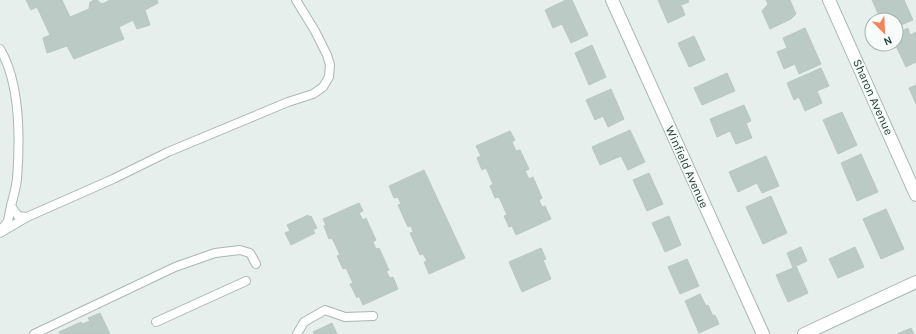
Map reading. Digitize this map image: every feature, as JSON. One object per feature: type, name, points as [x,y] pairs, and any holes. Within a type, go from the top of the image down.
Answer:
[{"type":"street","name":"Winfield Avenue","points":[[612,0],[763,334]]},
{"type":"street","name":"Sharon Avenue","points":[[829,0],[916,195]]},
{"type":"street","points":[[804,334],[916,282]]},
{"type":"lane","points":[[0,232],[27,216],[113,179],[168,152],[288,102],[313,94],[323,87],[329,77],[330,65],[327,55],[296,0]]},
{"type":"lane","points":[[0,49],[13,80],[17,111],[18,146],[17,181],[8,221],[0,232]]},
{"type":"lane","points":[[11,206],[18,216],[27,216]]},
{"type":"lane","points":[[34,334],[175,267],[215,253],[240,250],[250,253],[256,264]]},
{"type":"lane","points":[[156,322],[246,281]]},
{"type":"lane","points":[[297,334],[304,322],[326,310],[345,317],[373,316]]},
{"type":"building","points":[[26,0],[62,0],[70,17],[89,9],[90,2],[94,0],[97,0],[102,4],[110,0],[157,0],[158,3],[145,10],[150,25],[137,29],[133,20],[119,27],[124,39],[74,59],[67,46],[47,53],[43,38],[50,35],[37,7],[31,10]]},
{"type":"building","points":[[566,0],[572,0],[588,35],[571,43],[562,24],[553,28],[545,10]]},
{"type":"building","points":[[658,0],[688,0],[689,2],[681,5],[685,15],[668,23]]},
{"type":"building","points":[[766,0],[790,0],[796,14],[791,19],[770,29],[762,11],[768,4]]},
{"type":"building","points":[[872,0],[904,0],[913,20],[904,24],[904,12],[877,12]]},
{"type":"building","points":[[805,28],[821,64],[799,74],[795,64],[784,69],[777,52],[787,48],[783,38]]},
{"type":"building","points":[[908,28],[910,35],[916,32],[916,62],[906,67],[899,52],[904,52],[904,30]]},
{"type":"building","points":[[694,36],[705,60],[689,67],[678,43]]},
{"type":"building","points":[[592,45],[606,77],[589,85],[575,53]]},
{"type":"building","points":[[821,68],[829,86],[817,91],[822,103],[805,111],[799,97],[794,100],[787,83]]},
{"type":"building","points":[[727,73],[735,91],[702,105],[694,88]]},
{"type":"building","points":[[916,85],[916,104],[909,88]]},
{"type":"building","points":[[611,89],[624,119],[608,127],[603,116],[595,120],[586,100]]},
{"type":"building","points":[[744,105],[751,121],[746,123],[752,138],[736,144],[730,131],[717,137],[710,119]]},
{"type":"building","points":[[842,112],[857,145],[838,154],[823,120]]},
{"type":"building","points":[[630,130],[645,162],[628,170],[621,156],[600,165],[592,147]]},
{"type":"building","points":[[510,131],[515,140],[512,142],[516,151],[520,150],[529,169],[525,171],[529,179],[533,177],[542,198],[539,200],[542,207],[545,206],[551,219],[516,235],[512,226],[509,227],[504,216],[507,215],[499,197],[495,198],[490,186],[493,184],[486,168],[482,170],[477,158],[481,156],[476,146]]},
{"type":"building","points":[[861,154],[878,192],[857,201],[841,163]]},
{"type":"building","points":[[766,156],[779,186],[762,193],[757,183],[738,192],[729,172]]},
{"type":"building","points":[[424,170],[465,258],[429,274],[424,262],[427,261],[423,254],[420,255],[410,233],[413,232],[411,226],[408,227],[398,205],[401,204],[398,197],[394,198],[389,186]]},
{"type":"building","points":[[649,173],[663,204],[647,211],[633,180]]},
{"type":"building","points":[[771,196],[787,233],[763,244],[746,207]]},
{"type":"building","points":[[359,203],[363,211],[359,213],[363,220],[366,218],[376,240],[373,242],[376,249],[379,248],[389,270],[386,271],[390,278],[393,277],[398,289],[363,305],[359,296],[357,298],[350,284],[353,283],[346,268],[343,269],[337,256],[340,255],[332,238],[329,239],[323,219]]},
{"type":"building","points":[[886,209],[904,249],[881,259],[863,219]]},
{"type":"building","points":[[308,215],[309,217],[311,216],[317,228],[313,230],[315,233],[291,245],[285,233],[290,231],[287,225]]},
{"type":"building","points":[[669,216],[681,245],[665,252],[652,223]]},
{"type":"building","points":[[801,247],[807,261],[796,266],[808,293],[788,302],[776,275],[793,268],[787,253]]},
{"type":"building","points":[[855,247],[864,267],[838,278],[829,259]]},
{"type":"building","points":[[541,248],[546,259],[543,260],[551,279],[522,292],[509,262]]},
{"type":"building","points":[[687,259],[699,286],[680,294],[668,267]]},
{"type":"building","points":[[700,294],[706,306],[708,305],[713,316],[715,315],[719,324],[699,333],[685,301]]},
{"type":"building","points":[[100,313],[110,334],[60,334],[59,332],[81,322],[82,324],[90,321],[88,318]]},
{"type":"building","points":[[332,323],[337,334],[314,334],[313,332]]},
{"type":"building","points":[[911,328],[914,334],[897,334]]}]
